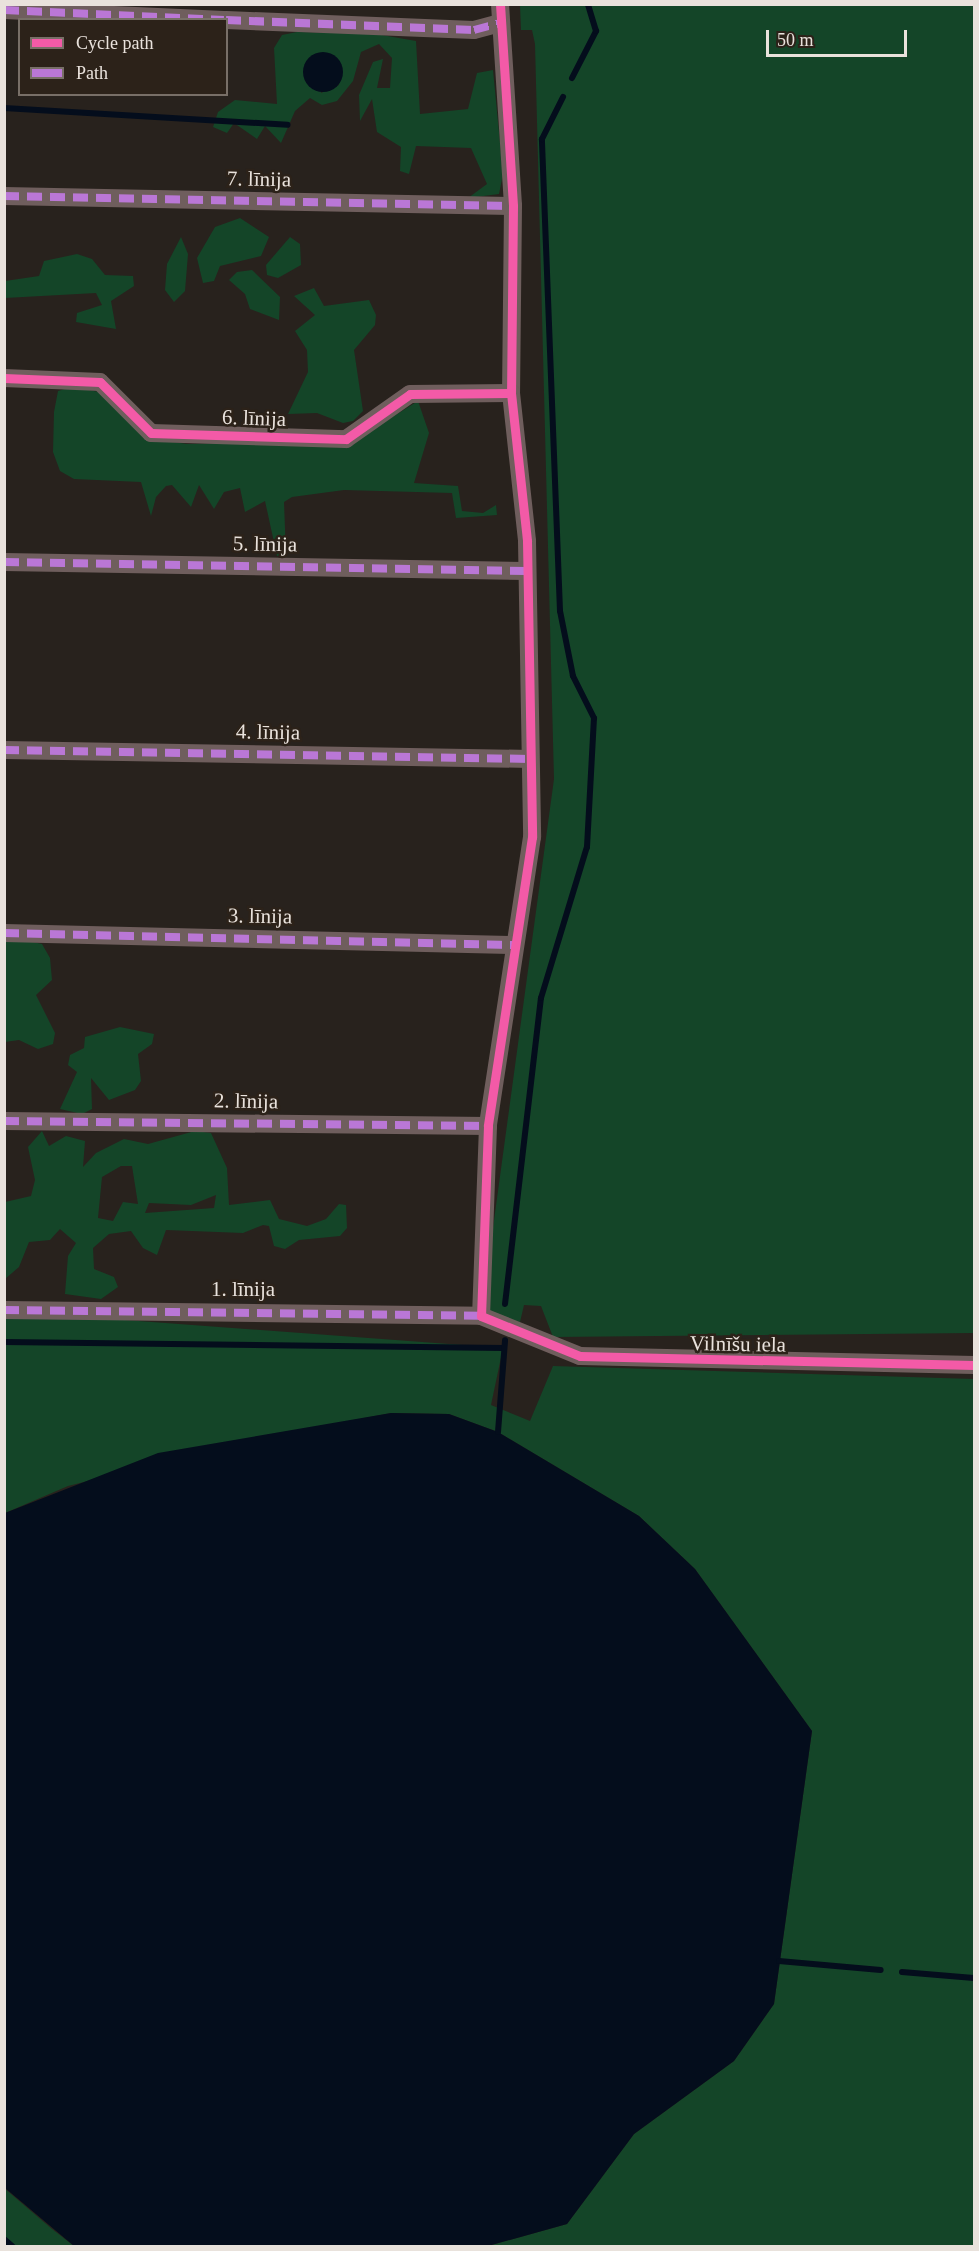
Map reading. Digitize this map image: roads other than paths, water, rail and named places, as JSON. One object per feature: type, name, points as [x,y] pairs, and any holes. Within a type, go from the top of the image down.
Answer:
[{"type":"street","points":[[481,1316],[488,1126],[532,837],[526,571],[511,393],[513,206],[500,4]]},
{"type":"street","points":[[4,10],[181,18]]},
{"type":"street","points":[[228,20],[474,30],[501,23]]},
{"type":"street","name":"7. līnija","points":[[4,196],[513,206]]},
{"type":"street","name":"6. līnija","points":[[4,378],[100,382],[151,434],[346,439],[411,394],[511,393]]},
{"type":"street","name":"5. līnija","points":[[4,562],[526,571]]},
{"type":"street","name":"4. līnija","points":[[4,750],[530,759]]},
{"type":"street","name":"3. līnija","points":[[4,933],[514,945]]},
{"type":"street","name":"2. līnija","points":[[4,1121],[488,1126]]},
{"type":"street","name":"1. līnija","points":[[4,1310],[481,1316]]},
{"type":"street","name":"Vilnīšu iela","points":[[481,1316],[580,1356],[975,1365]]},
{"type":"water","points":[[323,52],[331,53],[337,58],[342,64],[342,80],[337,86],[331,91],[323,92],[315,91],[309,86],[304,80],[303,72],[304,64],[309,58],[315,53]]},
{"type":"water","points":[[391,1413],[449,1414],[498,1432],[639,1516],[695,1569],[812,1731],[774,2004],[734,2061],[634,2134],[567,2224],[488,2246],[74,2246],[5,2188],[5,1513],[158,1453]]},
{"type":"waterway","points":[[572,78],[596,31],[588,4]]},
{"type":"waterway","points":[[505,1304],[541,998],[587,847],[594,718],[573,676],[560,611],[542,139],[563,97]]},
{"type":"waterway","points":[[4,108],[287,125]]},
{"type":"waterway","points":[[498,1432],[505,1340]]},
{"type":"waterway","points":[[4,1342],[503,1348]]},
{"type":"waterway","points":[[779,1961],[881,1970]]},
{"type":"waterway","points":[[902,1972],[974,1978]]},
{"type":"waterway","points":[[4,2239],[12,2246]]}]
